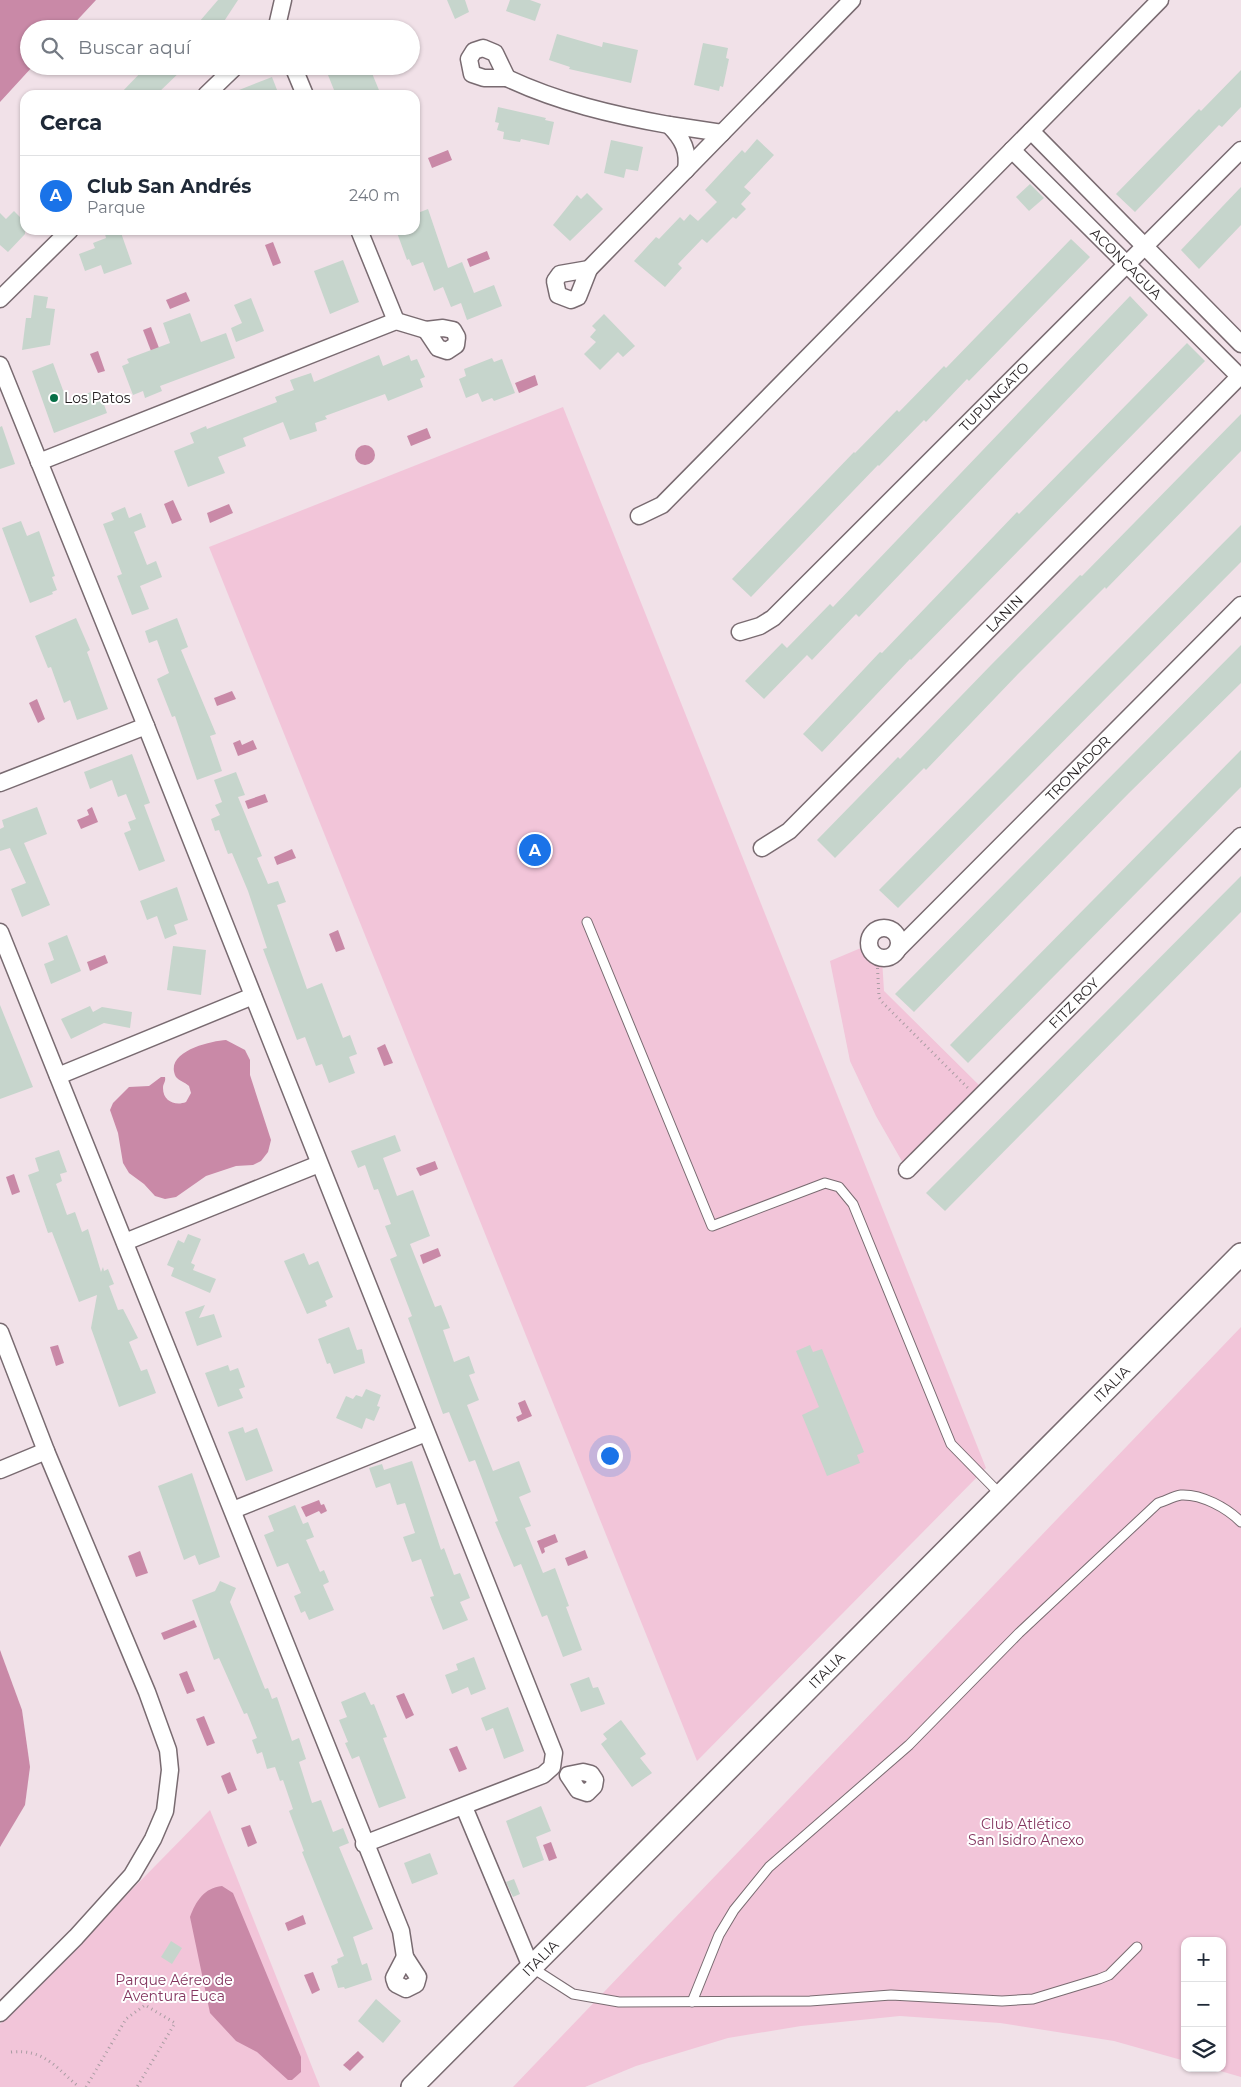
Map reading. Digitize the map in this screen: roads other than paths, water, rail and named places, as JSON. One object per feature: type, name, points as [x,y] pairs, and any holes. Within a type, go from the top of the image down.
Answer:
[{"type":"street","points":[[278,20],[283,0]]},
{"type":"street","points":[[589,269],[852,0]]},
{"type":"street","points":[[639,516],[662,505],[1160,0]]},
{"type":"street","points":[[211,90],[227,75]]},
{"type":"street","points":[[297,75],[303,90]]},
{"type":"street","points":[[506,78],[586,107],[622,117],[722,133]]},
{"type":"street","points":[[669,125],[680,136],[686,148],[688,159],[686,170]]},
{"type":"street","name":"ACONCAGUA","points":[[1031,130],[1241,344]]},
{"type":"street","name":"ACONCAGUA","points":[[1012,150],[1240,376]]},
{"type":"street","name":"TUPUNGATO","points":[[740,632],[760,626],[773,618],[1241,150]]},
{"type":"street","points":[[0,299],[65,235]]},
{"type":"street","points":[[361,235],[396,321]]},
{"type":"street","points":[[39,462],[396,321],[426,330]]},
{"type":"street","points":[[0,365],[146,726],[554,1753],[552,1767],[543,1775],[364,1844]]},
{"type":"street","name":"LANIN","points":[[762,848],[789,831],[1240,376]]},
{"type":"street","name":"TRONADOR","points":[[893,931],[878,929],[870,936],[868,945],[877,958],[886,959],[898,950],[1241,605]]},
{"type":"street","points":[[0,783],[146,726]]},
{"type":"street","name":"FITZ ROY","points":[[907,1170],[1241,836]]},
{"type":"street","points":[[893,931],[904,934],[915,933]]},
{"type":"street","points":[[893,931],[898,939],[898,950]]},
{"type":"street","points":[[0,932],[400,1931],[405,1957]]},
{"type":"street","points":[[58,1076],[253,996]]},
{"type":"street","points":[[125,1242],[319,1164]]},
{"type":"street","name":"ITALIA","points":[[412,2087],[1241,1254]]},
{"type":"street","points":[[0,1332],[46,1451],[160,1728],[168,1750],[170,1770],[165,1811],[153,1840],[132,1875],[76,1937],[0,2012]]},
{"type":"street","points":[[232,1510],[426,1433]]},
{"type":"street","points":[[0,1470],[46,1451]]},
{"type":"street","points":[[552,1767],[568,1775]]},
{"type":"street","points":[[464,1807],[531,1967]]},
{"type":"lane","points":[[587,922],[712,1226],[825,1183],[839,1188],[854,1204],[950,1444],[1001,1495]]},
{"type":"lane","points":[[692,2002],[719,1936],[734,1910],[769,1867],[909,1745],[1019,1633],[1158,1503],[1180,1495],[1207,1500],[1232,1513],[1241,1522]]},
{"type":"lane","points":[[531,1967],[573,1994],[619,2002],[810,2001],[891,1995],[1002,2001],[1032,1999],[1109,1975],[1137,1947]]},
{"type":"place","name":"Los Patos","points":[[54,398]]},
{"type":"place","name":"Club San Andrés","points":[[535,850]]},
{"type":"park label","name":"Club Atlético San Isidro Anexo","points":[[1026,1832]]},
{"type":"park label","name":"Parque Aéreo de Aventura Euca","points":[[174,1988]]}]
